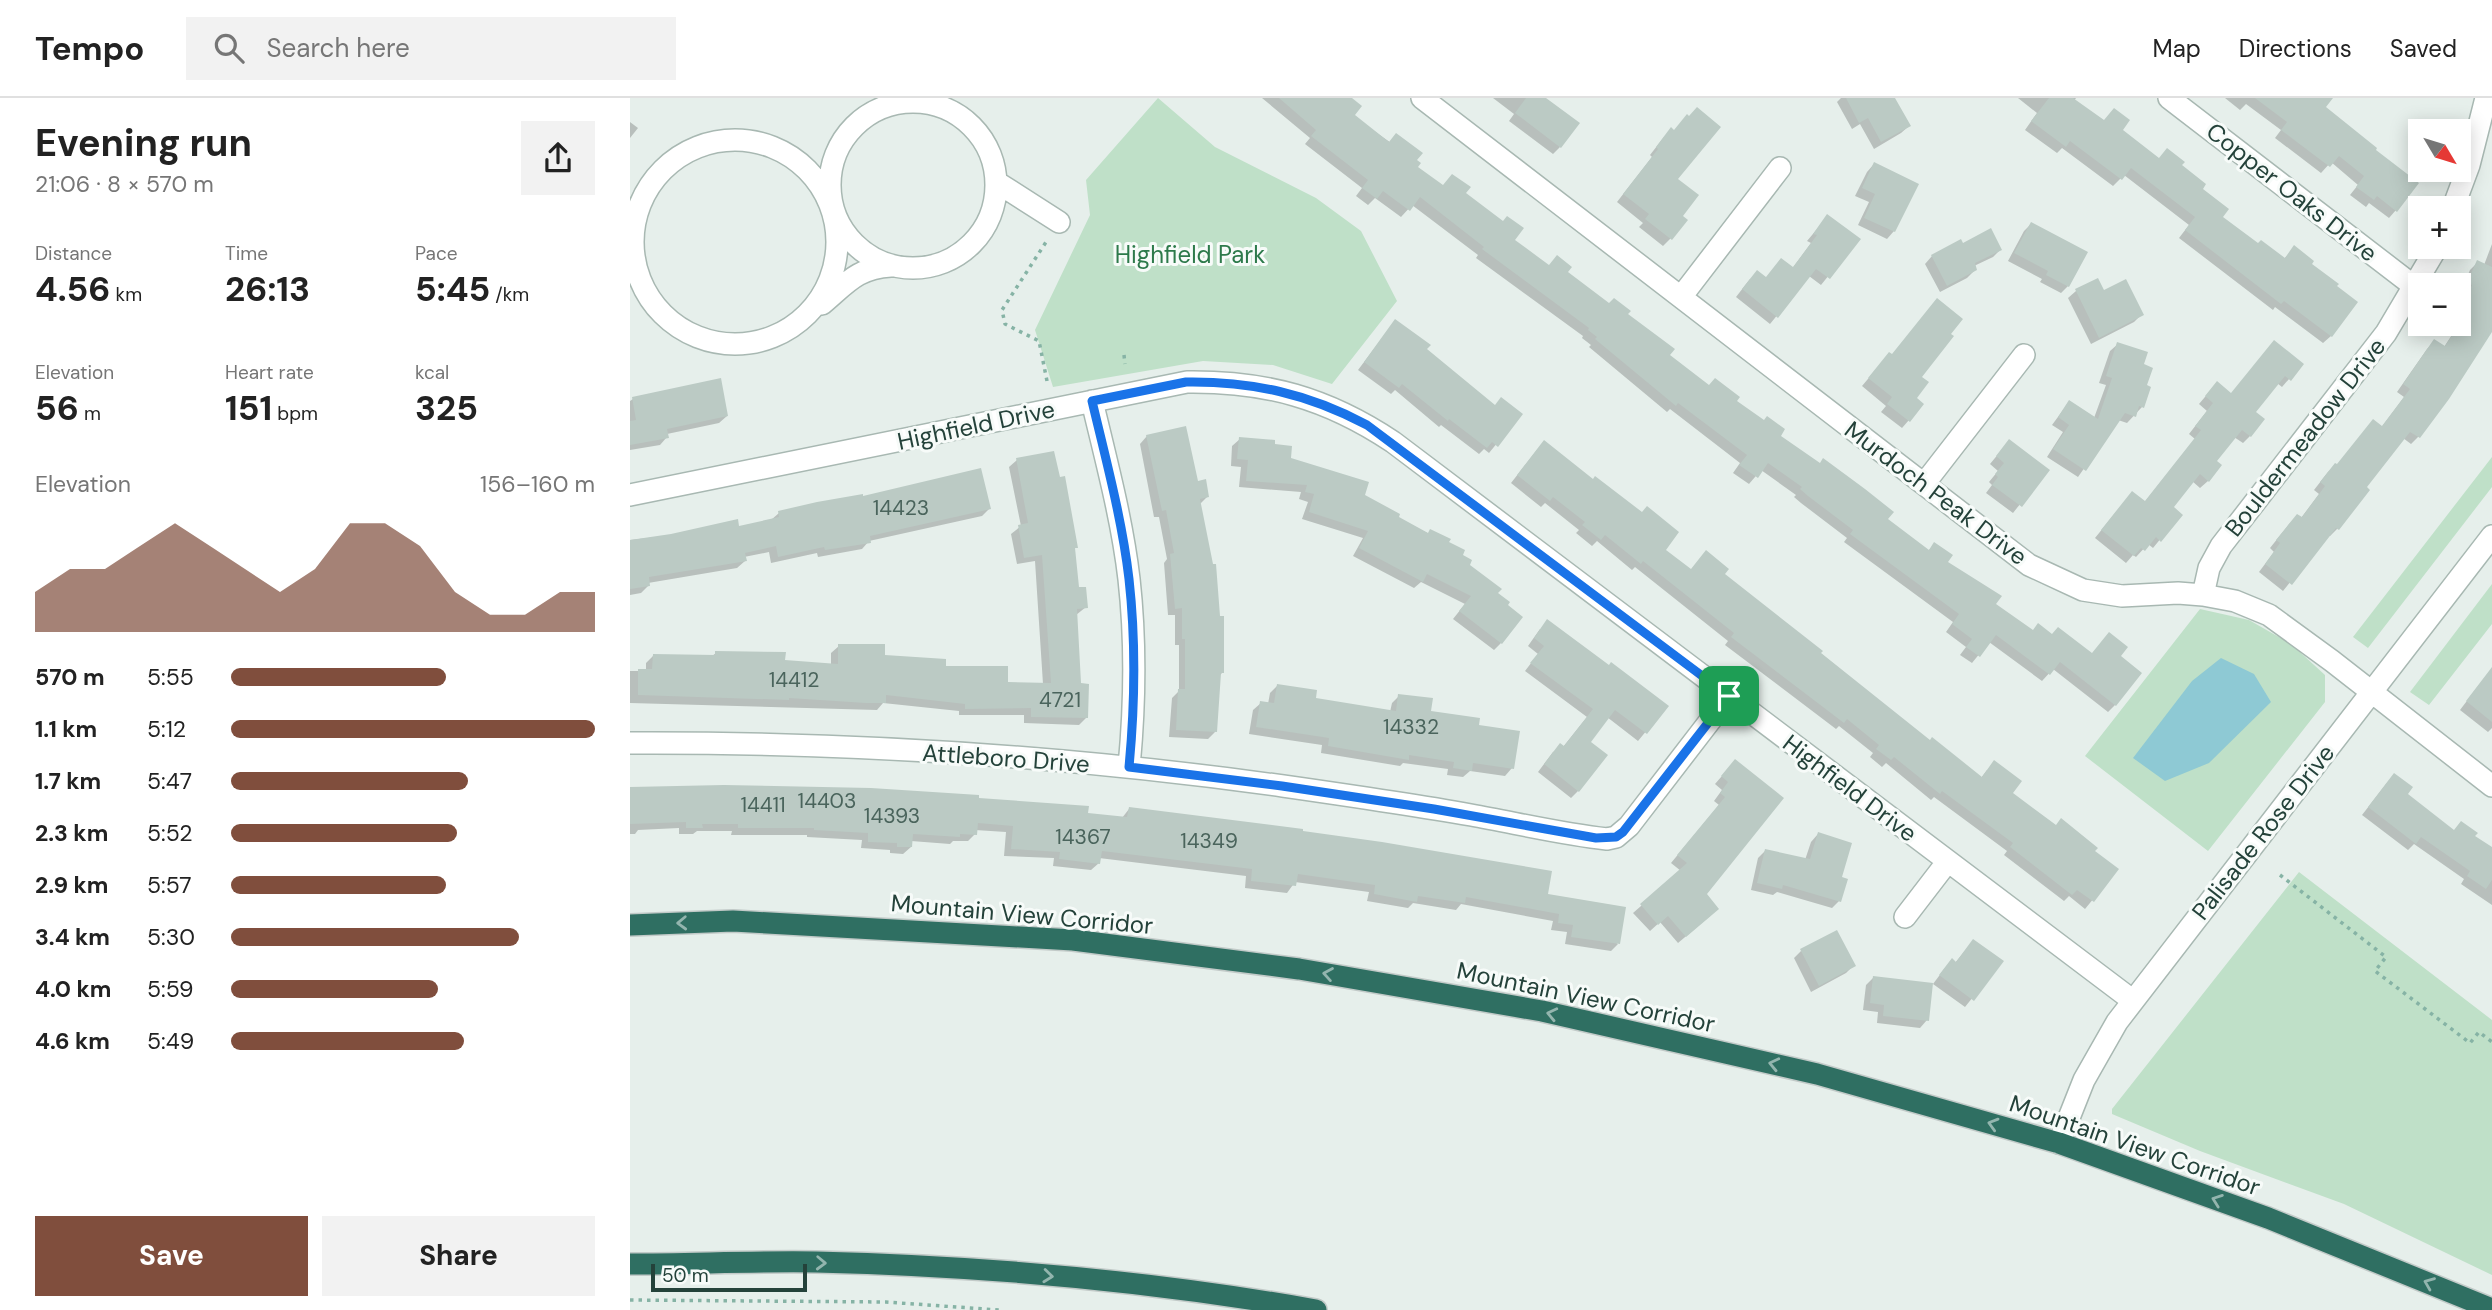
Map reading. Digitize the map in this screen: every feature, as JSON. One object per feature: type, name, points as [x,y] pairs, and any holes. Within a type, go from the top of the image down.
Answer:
[{"type":"highway","name":"Mountain View Corridor","points":[[630,925],[733,921],[1073,940],[1299,969],[1542,1011],[1816,1074],[2059,1143],[2268,1218],[2492,1309]]},
{"type":"highway","points":[[630,1264],[814,1262],[1008,1272],[1158,1287],[1316,1310]]},
{"type":"street","name":"Murdoch Peak Drive","points":[[1422,98],[2029,565],[2083,590],[2122,596],[2178,593],[2203,595],[2235,601],[2269,615],[2492,786]]},
{"type":"street","name":"Copper Oaks Drive","points":[[2169,98],[2408,282]]},
{"type":"street","points":[[2457,196],[2469,165],[2486,98]]},
{"type":"street","points":[[804,319],[819,302],[830,281],[839,246],[833,211],[829,184],[834,156],[848,132],[869,114],[894,103],[922,101],[948,109],[971,124],[988,146],[998,183],[986,226],[969,248],[945,262],[918,269],[872,267],[858,274],[804,319],[773,338],[745,344],[715,342],[685,331],[659,313],[643,289],[634,265],[632,222],[640,201],[667,165],[683,153],[708,143],[728,139],[751,140],[772,147],[794,159],[811,173],[833,211],[846,235],[866,254],[891,266]]},
{"type":"street","points":[[794,159],[814,163],[834,156]]},
{"type":"street","points":[[1681,297],[1780,168]]},
{"type":"street","points":[[998,183],[1059,222]]},
{"type":"street","name":"Bouldermeadow Drive","points":[[2203,595],[2209,568],[2221,546],[2386,332],[2408,298]]},
{"type":"street","points":[[1924,484],[2024,355]]},
{"type":"street","name":"Highfield Drive","points":[[630,495],[1186,382],[1216,382],[1278,390],[1338,409],[1393,442],[2132,1000]]},
{"type":"street","points":[[1092,401],[1118,515],[1129,578],[1134,676],[1129,767]]},
{"type":"street","name":"Palisade Rose Drive","points":[[2059,1143],[2093,1060],[2132,1000],[2492,536]]},
{"type":"street","name":"Attleboro Drive","points":[[630,743],[838,747],[1129,767],[1282,786],[1586,836],[1616,837],[1636,818],[1729,696]]},
{"type":"street","points":[[1905,917],[1948,861]]},
{"type":"path","points":[[1047,381],[1038,341],[1005,324],[1002,310],[1059,222]]},
{"type":"path","points":[[1124,355],[1125,365]]},
{"type":"path","points":[[2280,875],[2386,957],[2375,971],[2470,1043],[2479,1032],[2492,1042]]},
{"type":"path","points":[[630,1300],[886,1302],[999,1310]]},
{"type":"green space","name":"Highfield Park","points":[[1158,98],[1215,147],[1316,198],[1361,231],[1397,301],[1332,384],[1273,365],[1203,361],[1053,387],[1035,330],[1090,215],[1086,180]]},
{"type":"green space","points":[[2492,457],[2492,487],[2368,648],[2353,637]]},
{"type":"green space","points":[[2492,584],[2492,624],[2429,705],[2410,692]]},
{"type":"green space","points":[[2200,609],[2249,620],[2291,644],[2325,675],[2325,702],[2208,851],[2085,756]]},
{"type":"green space","points":[[2299,872],[2492,1020],[2492,1275],[2344,1204],[2200,1151],[2112,1114],[2112,1109]]},
{"type":"water","points":[[2221,658],[2254,674],[2271,702],[2209,763],[2165,781],[2133,758],[2192,681]]},
{"type":"building","points":[[1279,98],[1352,98],[1362,106],[1355,115],[1389,142],[1396,133],[1423,153],[1417,160],[1421,163],[1418,167],[1443,185],[1452,174],[1471,187],[1466,193],[1503,221],[1507,216],[1524,228],[1515,240],[1549,265],[1557,255],[1572,267],[1568,272],[1609,303],[1614,298],[1631,311],[1628,314],[1675,349],[1670,355],[1709,385],[1715,378],[1740,397],[1737,401],[1764,420],[1767,416],[1785,429],[1781,436],[1820,463],[1823,458],[1865,489],[1894,512],[1888,519],[1929,550],[1934,542],[1953,555],[1948,562],[2002,596],[1996,604],[2033,630],[2038,623],[2052,634],[2058,627],[2092,653],[2109,632],[2128,647],[2121,656],[2142,673],[2116,706],[2060,662],[2050,675],[1996,635],[1980,657],[1966,647],[1972,639],[1952,624],[1959,614],[1850,534],[1853,530],[1808,496],[1800,489],[1802,487],[1768,463],[1758,478],[1739,465],[1747,455],[1678,403],[1676,406],[1595,339],[1597,337],[1589,328],[1482,249],[1484,247],[1420,197],[1410,211],[1383,191],[1377,199],[1362,188],[1368,180],[1311,136],[1316,130]]},
{"type":"building","points":[[1526,98],[1546,98],[1580,123],[1561,148],[1515,113]]},
{"type":"building","points":[[1846,98],[1895,98],[1911,126],[1881,142],[1868,118],[1859,123]]},
{"type":"building","points":[[2049,98],[2073,98],[2104,120],[2114,108],[2130,120],[2123,130],[2159,158],[2167,148],[2185,162],[2182,165],[2206,184],[2203,189],[2229,209],[2223,217],[2258,243],[2261,240],[2285,258],[2294,245],[2314,261],[2312,264],[2358,302],[2332,337],[2284,301],[2281,304],[2185,230],[2195,217],[2131,168],[2122,180],[2070,141],[2066,147],[2031,121]]},
{"type":"building","points":[[2255,98],[2333,98],[2326,107],[2408,175],[2408,182],[2419,183],[2397,212],[2377,196],[2374,200],[2356,187],[2364,176],[2339,156],[2330,167],[2281,130],[2287,122]]},
{"type":"building","points":[[1697,107],[1721,127],[1678,179],[1699,195],[1683,216],[1688,220],[1672,240],[1645,219],[1649,214],[1623,194],[1658,149],[1656,147],[1671,127],[1674,130],[1687,114],[1689,116]]},
{"type":"building","points":[[1874,162],[1919,184],[1895,232],[1864,218],[1875,194],[1862,188]]},
{"type":"building","points":[[1827,214],[1861,239],[1830,279],[1816,269],[1778,318],[1742,289],[1757,270],[1766,277],[1781,258],[1793,267],[1817,235],[1813,234]]},
{"type":"building","points":[[2031,222],[2088,252],[2069,287],[2046,275],[2048,271],[2014,253]]},
{"type":"building","points":[[1991,228],[2002,250],[1975,263],[1977,270],[1947,286],[1931,255],[1961,239],[1963,243]]},
{"type":"building","points":[[2477,260],[2492,267],[2492,332],[2420,438],[2410,432],[2367,487],[2370,490],[2339,530],[2336,528],[2292,585],[2265,564],[2280,543],[2276,540],[2297,514],[2302,517],[2325,486],[2320,482],[2373,419],[2382,426],[2410,389],[2403,384],[2434,339],[2445,346],[2452,336],[2471,336],[2471,274]]},
{"type":"building","points":[[2098,278],[2104,290],[2126,279],[2144,315],[2099,338],[2075,289]]},
{"type":"building","points":[[1937,298],[1963,319],[1951,334],[1954,336],[1922,377],[1929,382],[1917,398],[1924,404],[1910,422],[1887,404],[1892,397],[1868,378],[1889,352],[1892,354]]},
{"type":"building","points":[[1395,319],[1431,345],[1427,349],[1495,405],[1501,397],[1523,414],[1498,447],[1492,442],[1487,448],[1402,384],[1399,388],[1364,362]]},
{"type":"building","points":[[2274,340],[2304,364],[2291,381],[2285,376],[2256,412],[2265,419],[2251,437],[2242,430],[2217,461],[2222,465],[2209,482],[2200,474],[2174,507],[2183,515],[2161,542],[2156,537],[2145,551],[2141,548],[2134,556],[2101,530],[2132,491],[2145,501],[2201,430],[2195,426],[2213,403],[2205,396],[2217,381],[2231,393]]},
{"type":"building","points":[[2117,342],[2148,352],[2144,364],[2153,368],[2147,385],[2151,387],[2144,408],[2139,406],[2136,417],[2125,413],[2086,471],[2053,449],[2069,425],[2058,417],[2069,400],[2098,419],[2112,378],[2106,376]]},
{"type":"building","points":[[721,378],[728,416],[667,429],[669,438],[630,445],[630,421],[636,420],[632,397]]},
{"type":"building","points":[[1186,426],[1198,481],[1206,479],[1209,497],[1200,499],[1213,564],[1216,564],[1220,616],[1224,616],[1224,673],[1221,673],[1217,732],[1176,730],[1178,689],[1185,689],[1182,608],[1175,609],[1170,554],[1174,553],[1166,510],[1162,511],[1146,435]]},
{"type":"building","points":[[1239,437],[1275,440],[1275,444],[1292,446],[1291,458],[1369,482],[1365,495],[1428,533],[1430,529],[1451,539],[1449,542],[1465,550],[1463,555],[1472,560],[1470,565],[1502,589],[1498,593],[1523,617],[1502,644],[1459,611],[1471,596],[1427,574],[1423,582],[1359,548],[1368,531],[1309,512],[1314,494],[1305,492],[1307,485],[1246,481],[1248,460],[1237,459]]},
{"type":"building","points":[[2009,439],[2050,470],[2022,507],[1992,485],[1998,477],[1995,474],[2004,463],[1996,456]]},
{"type":"building","points":[[1544,440],[1593,479],[1595,476],[1642,512],[1647,506],[1679,532],[1666,550],[1691,569],[1706,550],[1729,569],[1725,574],[1930,740],[1932,737],[1982,777],[1994,760],[2022,781],[2013,793],[2056,825],[2061,818],[2098,848],[2095,851],[2119,869],[2094,902],[2077,890],[2072,895],[2010,847],[2013,843],[1942,791],[1940,794],[1894,757],[1891,760],[1876,749],[1879,745],[1847,719],[1844,723],[1731,637],[1734,633],[1643,561],[1641,564],[1605,535],[1601,540],[1582,525],[1585,522],[1553,497],[1550,501],[1517,475]]},
{"type":"building","points":[[1054,451],[1060,477],[1065,476],[1078,548],[1075,548],[1079,587],[1086,587],[1088,608],[1077,609],[1081,683],[1089,684],[1088,718],[1031,717],[1031,708],[965,709],[965,704],[886,695],[886,703],[866,703],[789,698],[638,695],[638,669],[652,669],[653,654],[786,652],[785,660],[838,664],[838,644],[885,644],[885,655],[946,659],[946,666],[1008,666],[1008,682],[1051,683],[1042,555],[1024,558],[1018,525],[1028,523],[1016,458]]},
{"type":"building","points":[[981,468],[991,509],[870,536],[871,543],[825,550],[824,547],[778,557],[776,546],[745,553],[747,561],[649,577],[650,586],[630,589],[630,540],[738,519],[739,526],[779,517],[778,511],[863,496]]},
{"type":"building","points":[[1547,619],[1609,665],[1611,662],[1669,706],[1647,734],[1615,710],[1591,742],[1608,755],[1579,792],[1544,764],[1560,743],[1564,746],[1593,709],[1530,663],[1544,646],[1534,638]]},
{"type":"building","points":[[2492,667],[2492,722],[2466,701]]},
{"type":"building","points":[[1277,684],[1317,690],[1316,698],[1396,711],[1398,694],[1433,698],[1431,711],[1480,718],[1479,725],[1520,731],[1514,769],[1473,763],[1472,771],[1453,768],[1454,762],[1409,755],[1409,760],[1328,746],[1329,738],[1256,727],[1260,701],[1274,703]]},
{"type":"building","points":[[1735,759],[1784,798],[1707,894],[1719,909],[1686,937],[1668,916],[1658,925],[1640,904],[1687,863],[1677,855],[1725,797],[1720,793],[1728,782],[1721,776]]},
{"type":"building","points":[[2394,773],[2413,787],[2408,794],[2454,830],[2461,821],[2478,833],[2475,836],[2492,847],[2492,880],[2486,889],[2467,876],[2470,871],[2421,837],[2416,844],[2368,807]]},
{"type":"building","points":[[724,785],[871,788],[979,795],[979,798],[1089,806],[1088,813],[1127,817],[1129,807],[1303,829],[1552,871],[1548,894],[1626,907],[1620,944],[1571,937],[1573,925],[1558,923],[1559,914],[1466,897],[1465,903],[1418,896],[1417,902],[1374,894],[1375,885],[1298,874],[1296,886],[1251,881],[1252,869],[1102,851],[1100,864],[1059,859],[1060,852],[1011,849],[1013,826],[978,823],[977,835],[960,834],[960,837],[913,834],[912,847],[897,847],[897,843],[868,842],[868,833],[814,828],[738,828],[738,824],[702,824],[703,828],[686,828],[686,822],[630,824],[630,787]]},
{"type":"building","points":[[1818,832],[1852,843],[1842,877],[1848,879],[1841,902],[1783,885],[1782,889],[1757,883],[1765,849],[1810,859]]},
{"type":"building","points":[[1837,930],[1856,966],[1819,986],[1800,949]]},
{"type":"building","points":[[1973,939],[2004,961],[1974,1001],[1939,975],[1952,958],[1956,962]]},
{"type":"building","points":[[1873,976],[1933,983],[1929,1021],[1883,1016],[1884,1005],[1870,1003]]},
{"type":"route","points":[[1186,382],[1216,382],[1248,384],[1278,390],[1338,409],[1393,442],[1729,696],[1636,818],[1616,837],[1586,836],[1282,786],[1129,767],[1134,676],[1129,578],[1121,526],[1092,401],[1186,382]]}]
